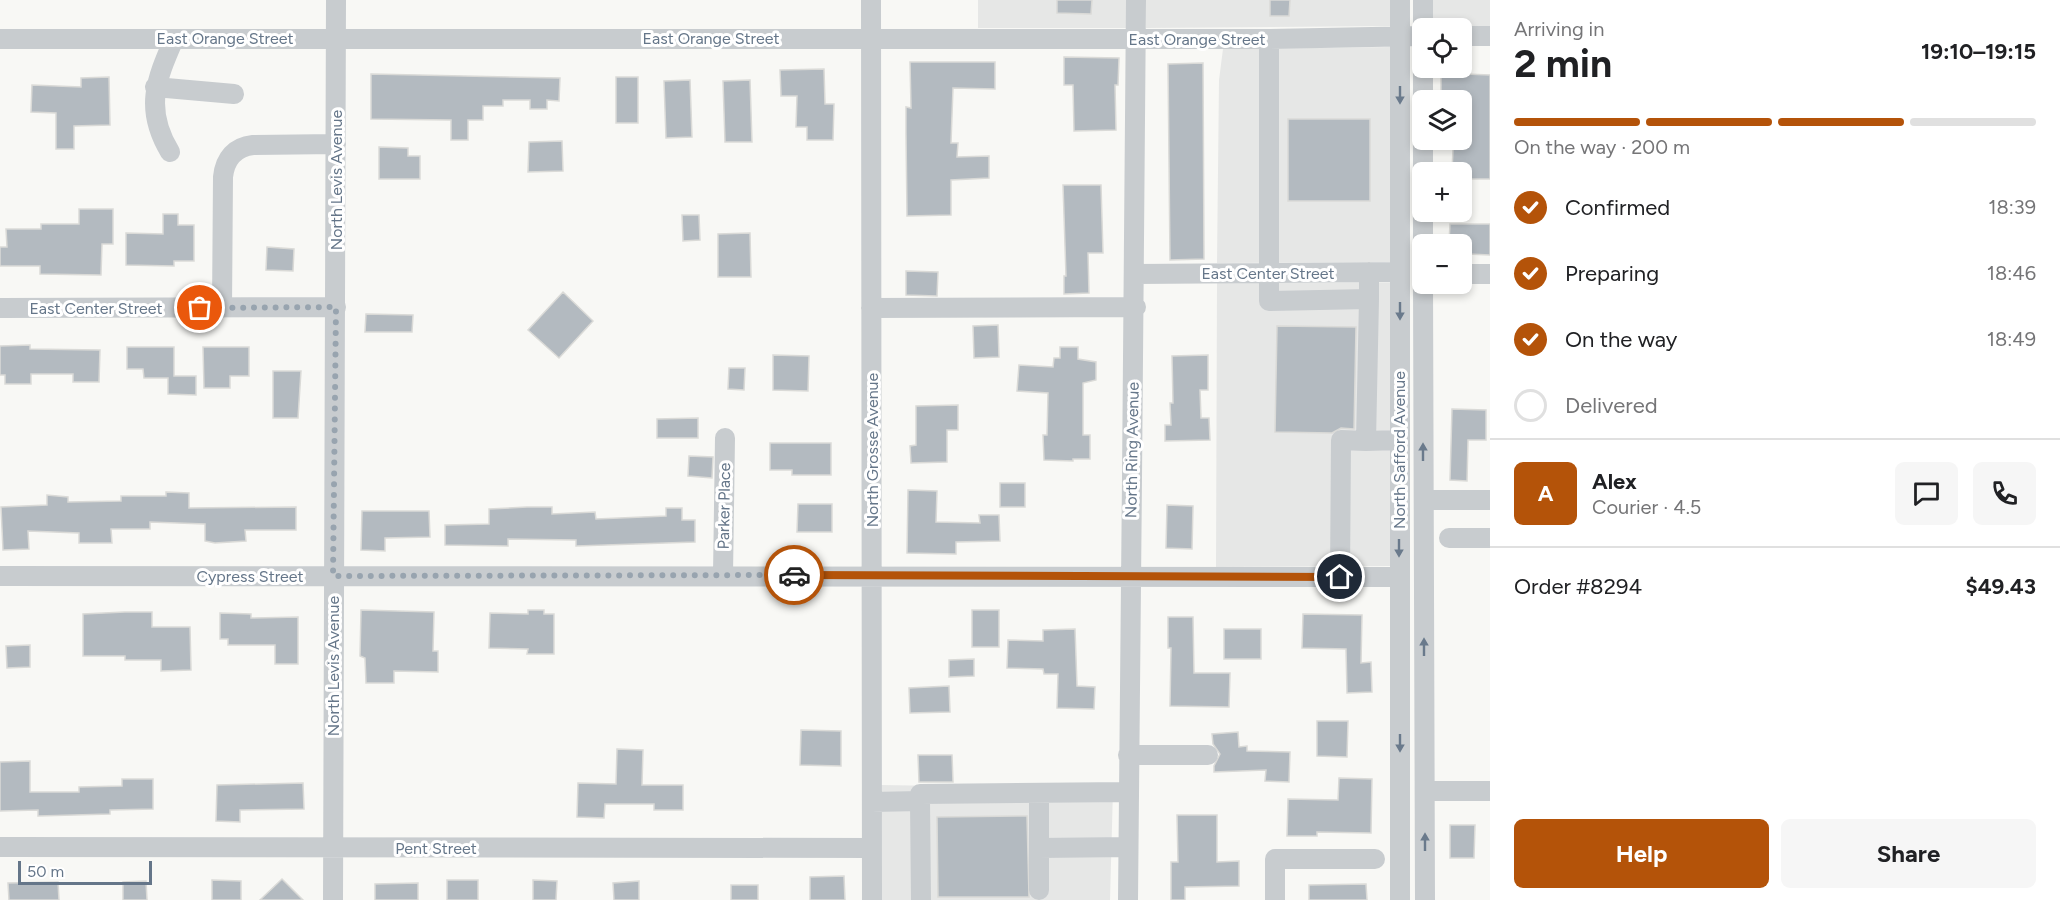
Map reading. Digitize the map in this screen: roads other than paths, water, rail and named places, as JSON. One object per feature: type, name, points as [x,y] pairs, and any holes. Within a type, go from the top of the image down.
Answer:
[{"type":"street","name":"North Levis Avenue","points":[[333,900],[336,0]]},
{"type":"street","name":"North Grosse Avenue","points":[[871,0],[872,900]]},
{"type":"street","name":"North Ring Avenue","points":[[1128,900],[1129,578],[1136,307],[1137,0]]},
{"type":"street","name":"North Safford Avenue","points":[[1400,0],[1400,900]]},
{"type":"street","points":[[1423,0],[1423,18]]},
{"type":"street","name":"East Orange Street","points":[[0,39],[1269,39],[1412,36]]},
{"type":"street","points":[[1472,36],[1490,36]]},
{"type":"street","points":[[170,152],[163,140],[156,117],[155,87],[174,39]]},
{"type":"street","points":[[1269,39],[1269,300],[1369,299]]},
{"type":"street","points":[[155,87],[234,94]]},
{"type":"street","points":[[222,308],[223,177],[224,166],[232,154],[240,147],[253,145],[336,144]]},
{"type":"street","points":[[1366,441],[1369,272]]},
{"type":"street","name":"East Center Street","points":[[1136,274],[1400,272]]},
{"type":"street","points":[[1472,274],[1490,274]]},
{"type":"street","name":"North Safford Avenue","points":[[1423,294],[1425,900]]},
{"type":"street","name":"East Center Street","points":[[0,308],[336,307]]},
{"type":"street","points":[[871,308],[1136,307]]},
{"type":"street","name":"Parker Place","points":[[723,575],[725,438]]},
{"type":"street","points":[[1340,577],[1341,440],[1399,440]]},
{"type":"street","points":[[1424,500],[1490,500]]},
{"type":"street","points":[[1449,538],[1490,538]]},
{"type":"street","name":"Cypress Street","points":[[0,576],[1399,577]]},
{"type":"street","points":[[1128,755],[1208,755]]},
{"type":"street","points":[[1425,790],[1490,790]]},
{"type":"street","points":[[921,900],[920,794],[1128,792]]},
{"type":"street","points":[[1039,793],[1039,890]]},
{"type":"street","points":[[872,802],[920,801]]},
{"type":"street","name":"Pent Street","points":[[0,847],[872,848]]},
{"type":"street","points":[[1039,848],[1128,847]]},
{"type":"street","points":[[1275,900],[1275,859],[1375,859]]}]
